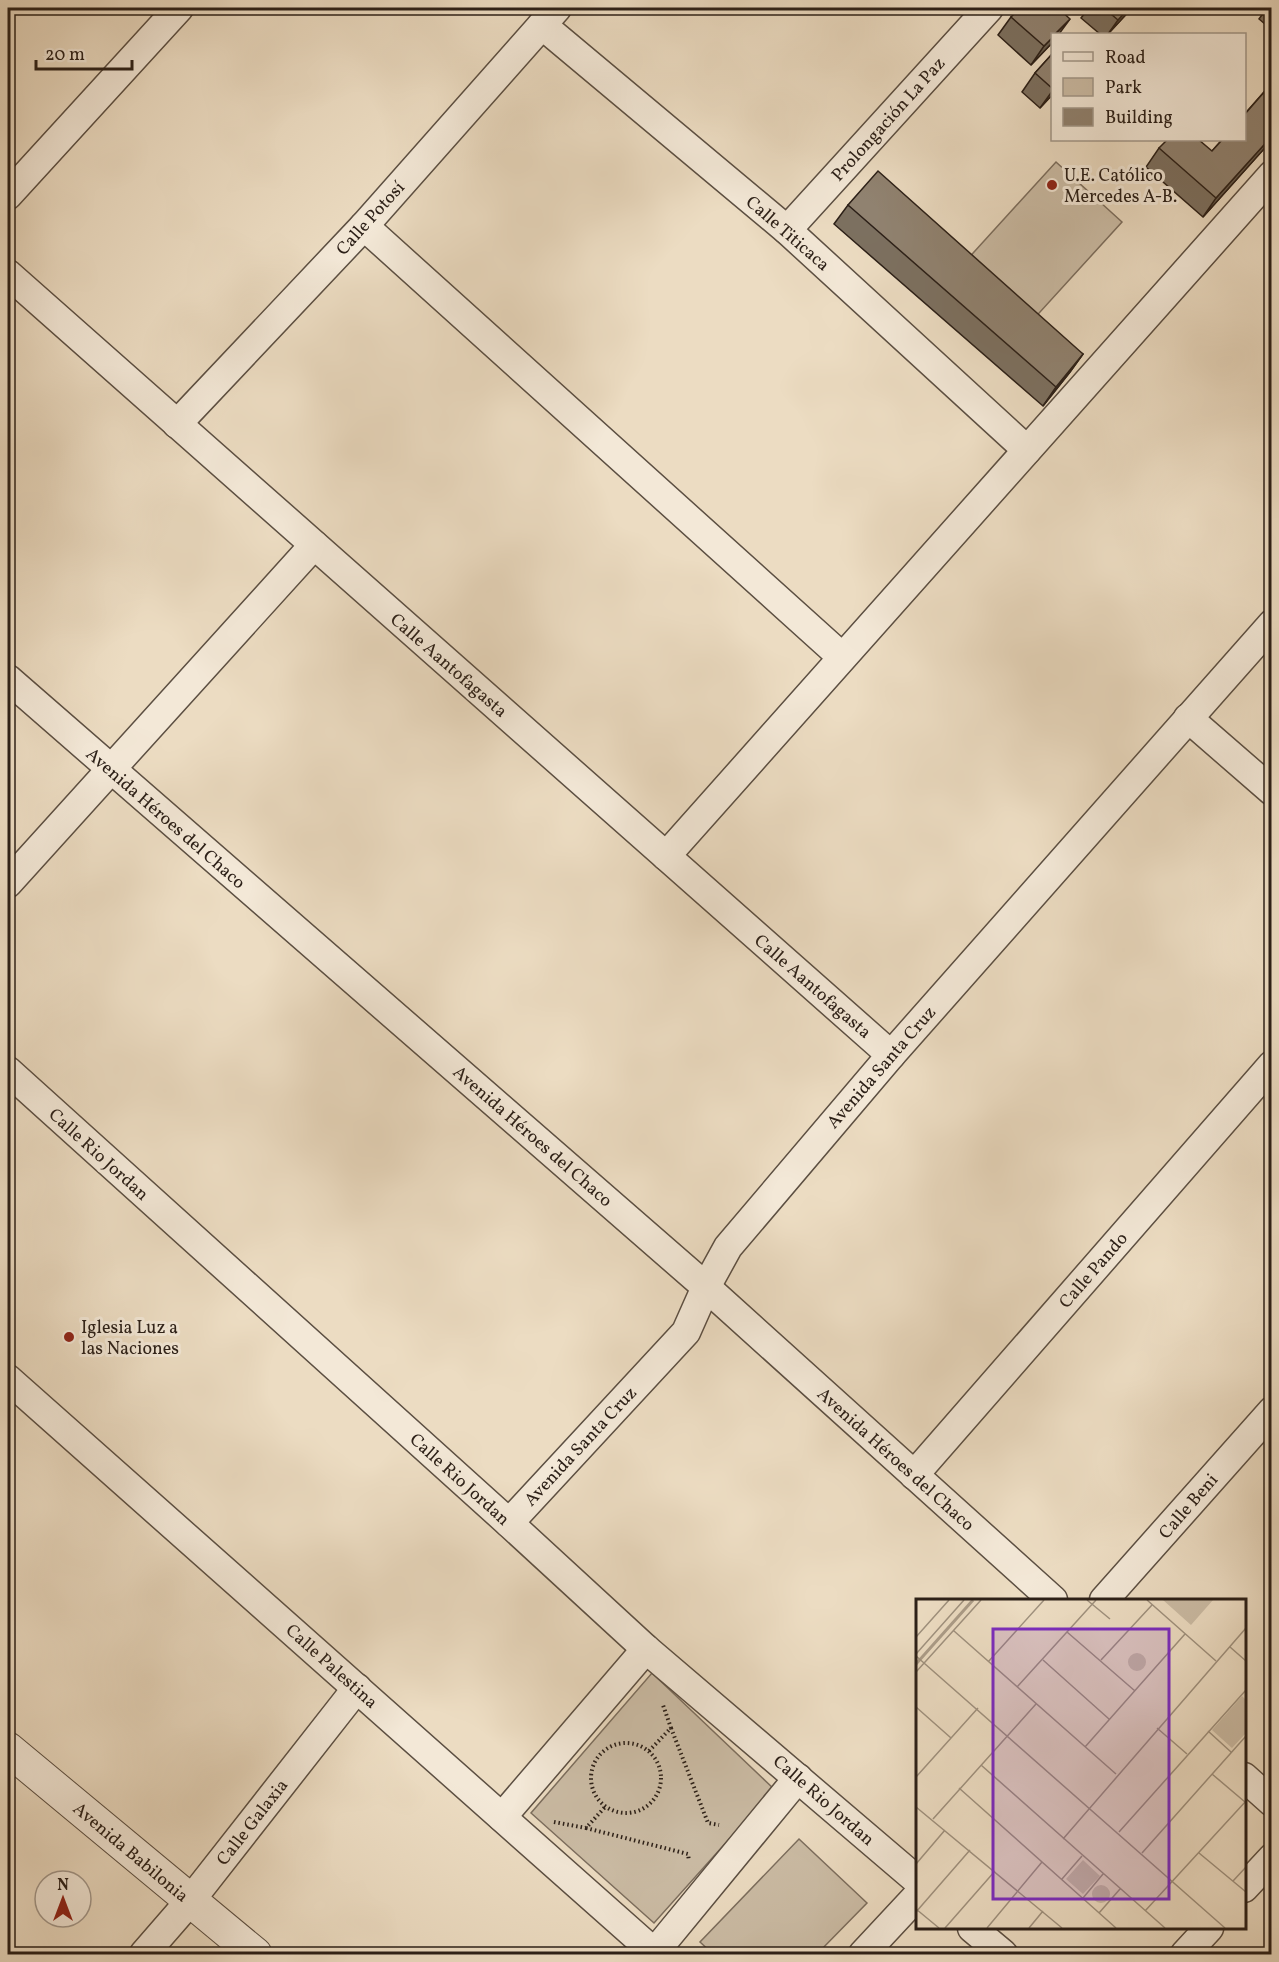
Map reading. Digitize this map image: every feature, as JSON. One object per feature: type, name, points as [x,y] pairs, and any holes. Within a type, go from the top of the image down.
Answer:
[{"type":"street","points":[[8,195],[179,8]]},
{"type":"street","name":"Prolongación La Paz","points":[[787,230],[989,8]]},
{"type":"street","name":"Calle Titicaca","points":[[549,16],[1027,450]]},
{"type":"street","name":"Calle Potosí","points":[[177,424],[364,226],[549,16]]},
{"type":"street","points":[[666,856],[1272,175]]},
{"type":"street","points":[[364,226],[842,657]]},
{"type":"street","name":"Calle Aantofagasta","points":[[8,274],[891,1055]]},
{"type":"street","points":[[8,883],[314,545]]},
{"type":"street","name":"Avenida Santa Cruz","points":[[509,1523],[686,1332],[706,1287],[728,1247],[891,1055],[1272,624]]},
{"type":"street","name":"Avenida Héroes del Chaco","points":[[8,678],[111,771],[706,1287],[1052,1599]]},
{"type":"street","points":[[1188,718],[1272,791]]},
{"type":"street","name":"Calle Pando","points":[[914,1475],[1272,1065]]},
{"type":"street","name":"Calle Rio Jordan","points":[[8,1071],[646,1649],[916,1879]]},
{"type":"street","name":"Calle Palestina","points":[[8,1379],[655,1954]]},
{"type":"street","name":"Calle Beni","points":[[1105,1599],[1272,1411]]},
{"type":"street","points":[[512,1826],[646,1649]]},
{"type":"street","name":"Calle Galaxia","points":[[144,1954],[190,1901],[357,1688]]},
{"type":"street","name":"Avenida Babilonia","points":[[11,1758],[255,1954]]},
{"type":"street","points":[[655,1954],[798,1778]]},
{"type":"street","points":[[1246,1778],[1272,1802]]},
{"type":"street","points":[[1246,1887],[1272,1858]]},
{"type":"street","points":[[863,1954],[916,1897]]},
{"type":"street","points":[[973,1929],[1003,1954]]},
{"type":"street","points":[[1185,1954],[1208,1929]]},
{"type":"path","points":[[660,1695],[708,1823],[724,1826]]},
{"type":"path","points":[[649,1751],[671,1728]]},
{"type":"path","points":[[617,1744],[640,1745],[649,1751],[661,1770],[662,1782],[658,1792],[652,1802],[632,1813],[621,1813],[606,1806],[600,1802],[591,1780],[592,1768],[597,1758],[606,1749],[617,1744]]},
{"type":"path","points":[[586,1828],[606,1806]]},
{"type":"path","points":[[512,1826],[537,1818],[586,1828],[688,1854],[690,1866]]},
{"type":"green space","points":[[1056,162],[1122,222],[1030,323],[964,263]]},
{"type":"green space","points":[[652,1673],[774,1789],[654,1923],[531,1813]]},
{"type":"green space","points":[[799,1839],[867,1903],[817,1954],[713,1954],[700,1942]]},
{"type":"building","points":[[1020,8],[1058,8],[1070,19],[1056,33],[1051,33],[1051,39],[1044,46],[1011,17]]},
{"type":"building","points":[[1104,8],[1129,8],[1118,20]]},
{"type":"building","points":[[1051,55],[1051,87],[1035,73]]},
{"type":"building","points":[[1272,83],[1272,136],[1216,198],[1159,148],[1166,141],[1200,141],[1212,151],[1221,141],[1246,141],[1246,113]]},
{"type":"building","points":[[878,171],[1083,354],[1056,387],[848,205]]},
{"type":"place","name":"U.E. Católico Mercedes A-B.","points":[[1052,185]]},
{"type":"place","name":"Iglesia Luz a las Naciones","points":[[69,1337]]}]
